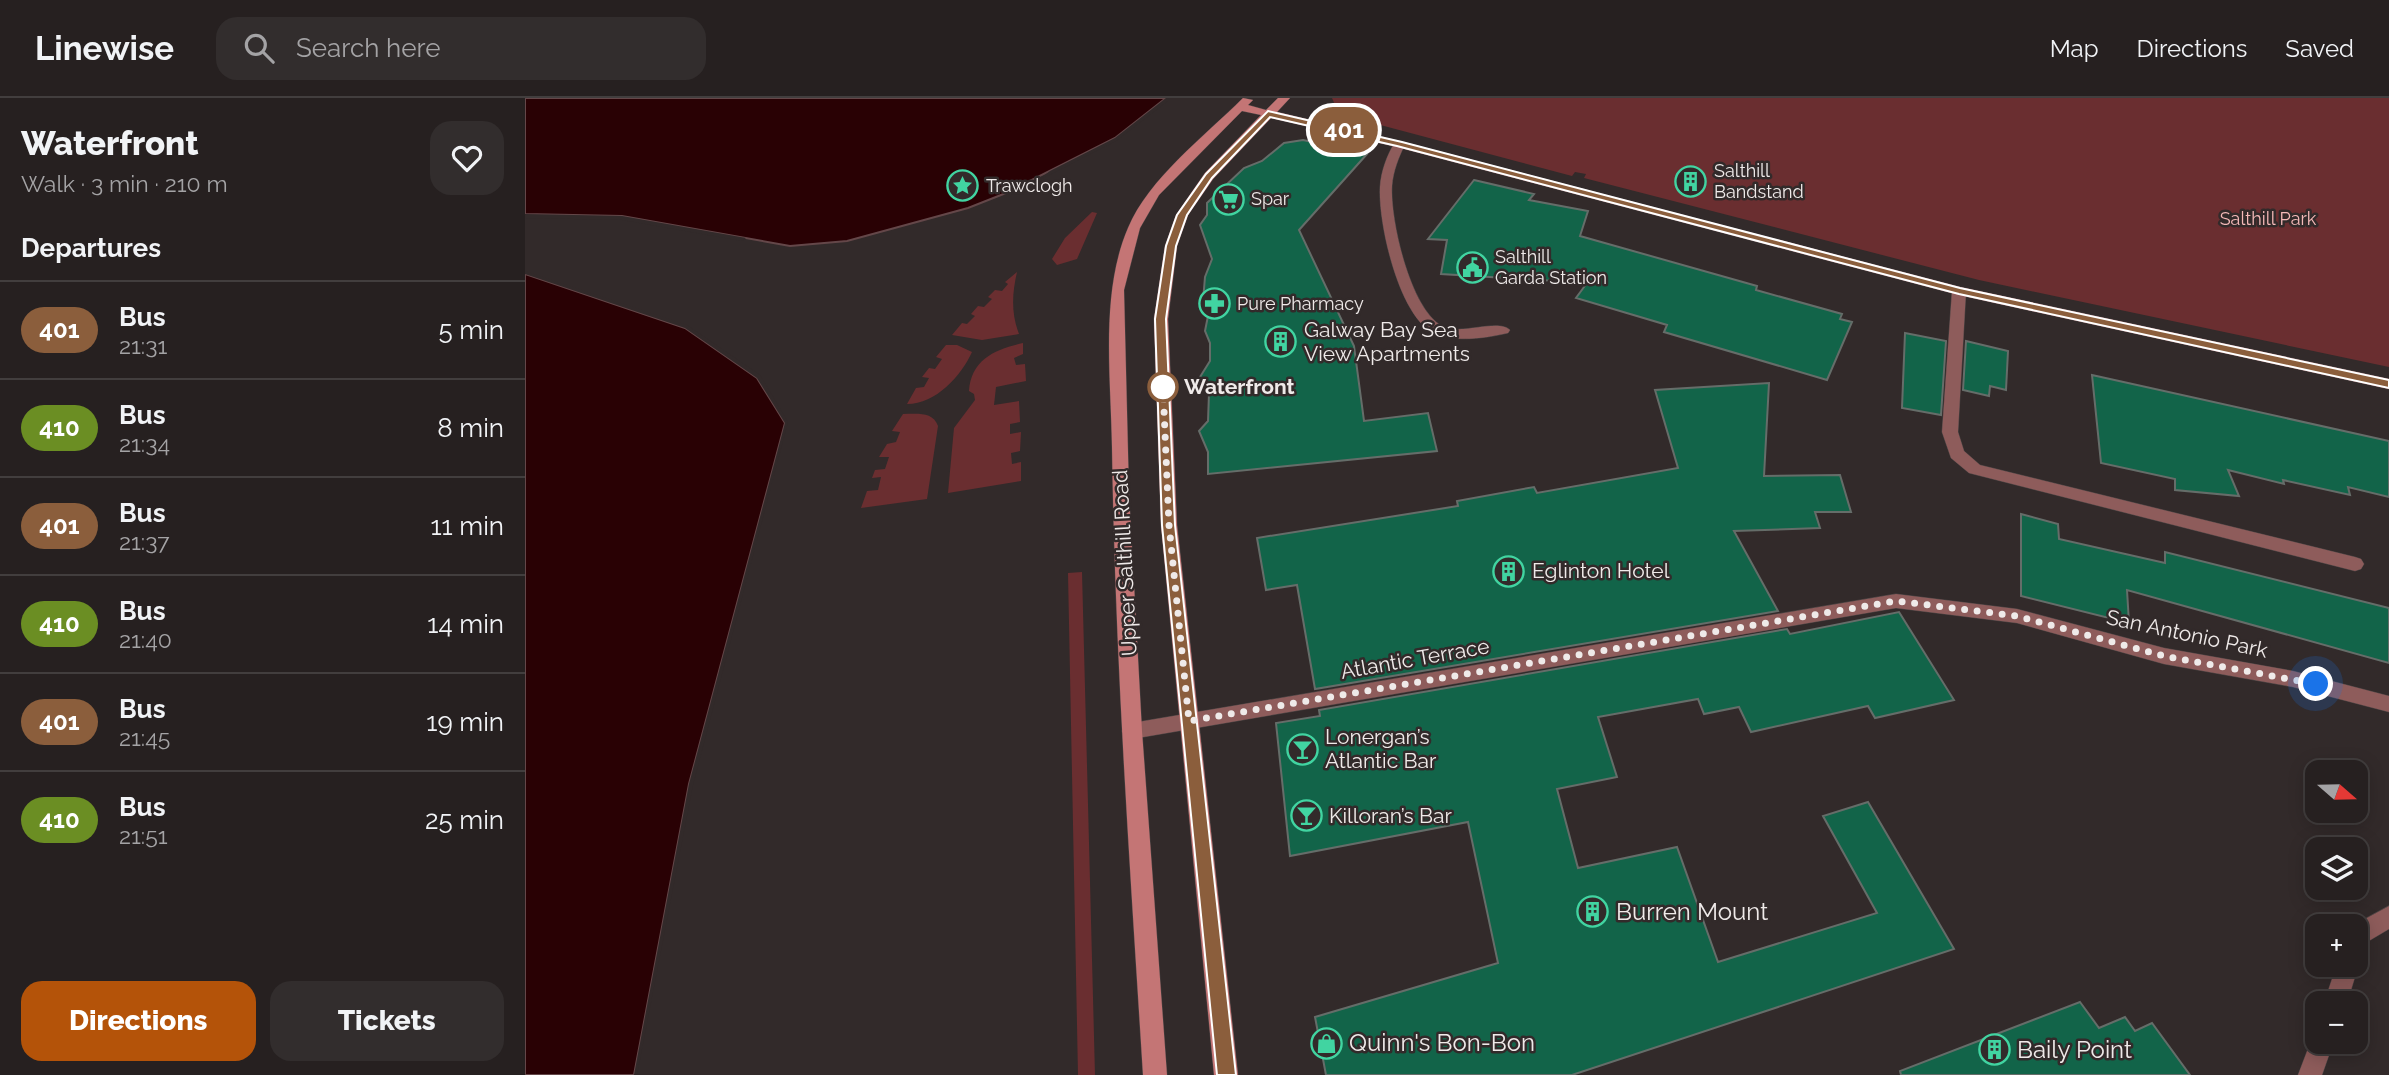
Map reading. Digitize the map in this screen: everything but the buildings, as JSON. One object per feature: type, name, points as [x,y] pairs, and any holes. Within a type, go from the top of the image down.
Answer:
[{"type":"main road","points":[[1227,1075],[1169,525],[1161,319],[1171,246],[1182,215],[1209,176],[1284,98]]},
{"type":"main road","points":[[1245,103],[1268,114],[1399,144],[1959,291],[2389,384]]},
{"type":"main road","name":"Upper Salthill Road","points":[[1155,1075],[1132,731],[1121,493],[1117,290],[1134,228],[1154,193],[1245,103]]},
{"type":"street","points":[[1399,144],[1390,164],[1386,192],[1397,258],[1424,318],[1436,330],[1448,332],[1503,330]]},
{"type":"street","points":[[1959,291],[1950,432],[1957,454],[1975,469],[2354,564]]},
{"type":"street","name":"San Antonio Park","points":[[1706,632],[1896,601],[2017,616],[2164,656],[2293,679],[2389,704]]},
{"type":"street","name":"Atlantic Terrace","points":[[1132,731],[1706,632]]},
{"type":"street","points":[[2368,929],[2389,917]]},
{"type":"street","points":[[2310,1075],[2317,1054]]},
{"type":"green space","name":"Salthill Park","points":[[1332,98],[2389,98],[2389,367],[1979,280],[1584,178],[1586,174],[1575,172],[1572,176],[1339,114]]},
{"type":"green space","points":[[1092,212],[1097,213],[1077,259],[1057,265],[1052,259],[1065,238]]},
{"type":"green space","points":[[1017,272],[1013,303],[1019,334],[982,340],[952,335],[962,323],[967,324],[975,316],[971,314],[978,306],[984,307],[992,299],[988,297],[995,290],[1002,291],[1008,284],[1005,282]]},
{"type":"green space","points":[[1023,343],[1023,354],[1014,358],[1016,365],[1025,364],[1026,381],[996,387],[994,405],[1019,401],[1020,422],[1010,424],[1010,434],[1021,432],[1020,451],[1011,453],[1012,464],[1021,462],[1021,481],[948,493],[954,428],[975,400],[974,394],[969,391],[974,371],[995,352]]},
{"type":"green space","points":[[946,345],[957,345],[972,352],[946,387],[928,399],[907,404],[916,388],[924,387],[929,378],[922,377],[929,368],[935,369],[942,359],[936,357]]},
{"type":"green space","points":[[903,414],[928,416],[936,421],[938,426],[927,499],[861,508],[867,491],[878,490],[881,477],[872,478],[875,470],[885,469],[889,457],[879,457],[887,444],[896,442],[900,432],[892,431]]},
{"type":"green space","points":[[1082,572],[1095,1075],[1078,1075],[1068,573]]},
{"type":"shaded area","points":[[525,98],[1166,98],[1115,138],[1006,193],[968,208],[847,241],[790,246],[622,216],[525,214]]},
{"type":"shaded area","points":[[525,274],[685,328],[757,378],[785,423],[689,784],[634,1075],[525,1075]]},
{"type":"pier","points":[[1169,98],[1168,101],[1116,141],[1036,182],[1050,171],[1115,138]]},
{"type":"pier","points":[[525,214],[622,216],[746,238],[742,241],[622,220],[525,218]]},
{"type":"pier","points":[[525,271],[687,325],[760,375],[788,422],[693,785],[637,1075],[634,1075],[689,784],[785,423],[757,378],[685,328],[525,274]]},
{"type":"bus line","name":"401","points":[[1226,1075],[1169,525],[1161,319],[1171,246],[1182,215],[1209,176],[1268,114],[1399,144],[1959,291],[2389,384]]},
{"type":"place","name":"Salthill Bandstand","points":[[1691,181]]},
{"type":"place","name":"Trawclogh","points":[[963,186]]},
{"type":"place","name":"Spar","points":[[1228,199]]},
{"type":"place","name":"Salthill Garda Station","points":[[1472,267]]},
{"type":"place","name":"Pure Pharmacy","points":[[1214,304]]},
{"type":"place","name":"Galway Bay Sea View Apartments","points":[[1281,342]]},
{"type":"place","name":"Waterfront","points":[[1163,387]]},
{"type":"place","name":"Eglinton Hotel","points":[[1509,571]]},
{"type":"place","name":"Lonergan’s Atlantic Bar","points":[[1302,749]]},
{"type":"place","name":"Killoran’s Bar","points":[[1306,816]]},
{"type":"place","name":"Burren Mount","points":[[1593,912]]},
{"type":"place","name":"Quinn's Bon-Bon","points":[[1326,1043]]},
{"type":"place","name":"Baily Point","points":[[1994,1050]]},
{"type":"route","points":[[1163,387],[1169,525],[1189,721],[1896,601],[2017,616],[2164,656],[2316,684]]}]
